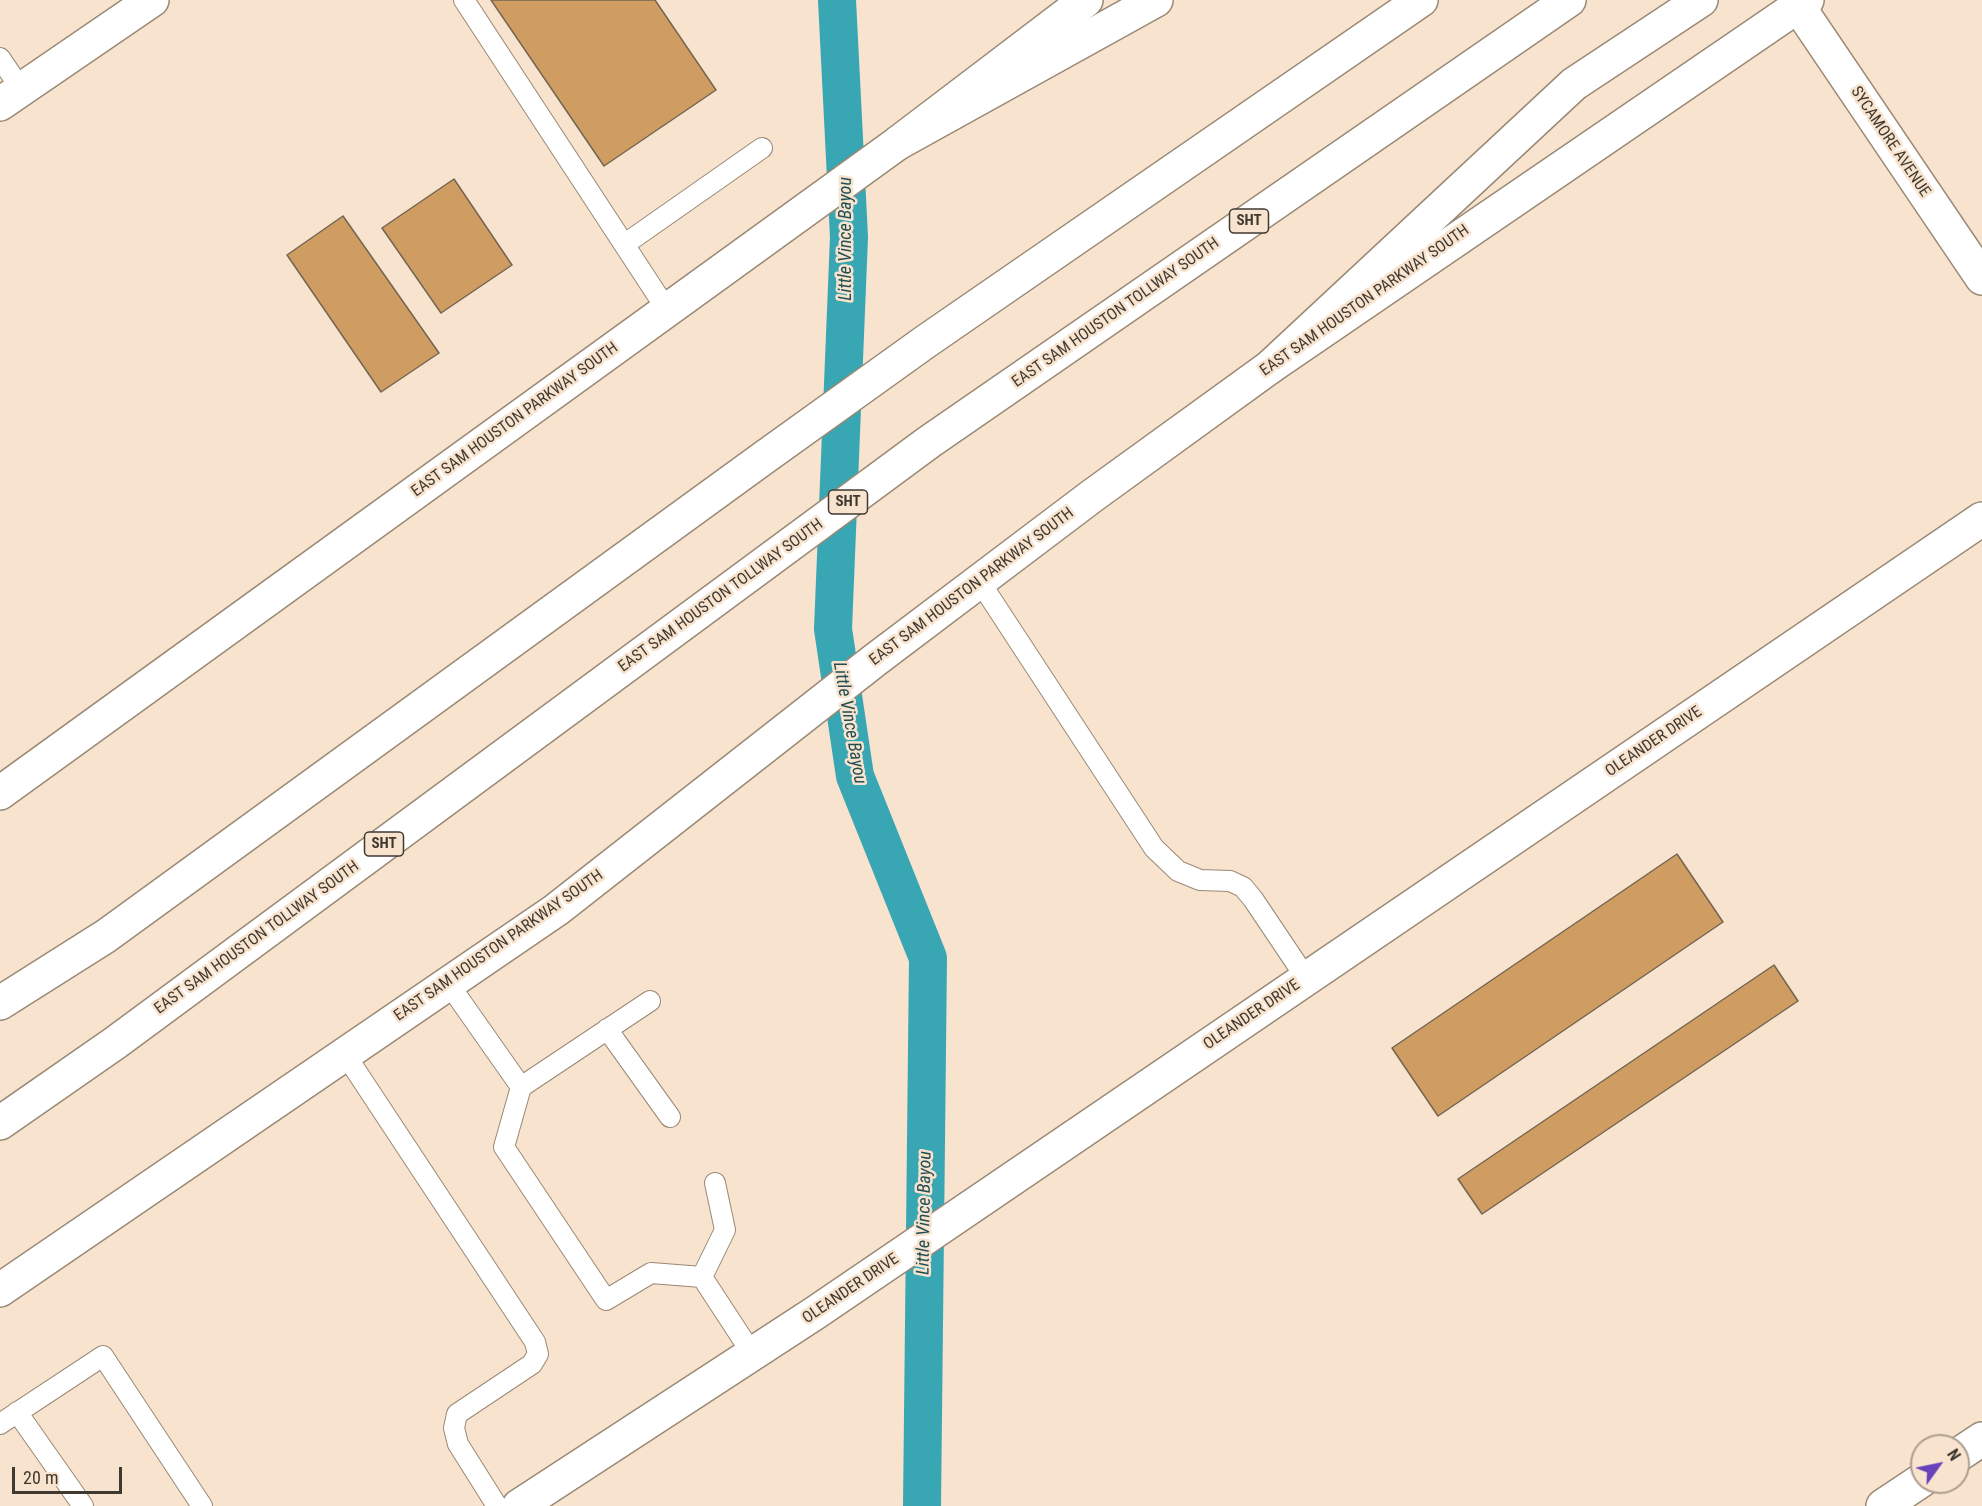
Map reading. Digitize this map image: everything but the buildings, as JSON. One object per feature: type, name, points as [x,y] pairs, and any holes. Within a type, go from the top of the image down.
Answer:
[{"type":"main road","points":[[11,97],[152,0]]},
{"type":"main road","name":"EAST SAM HOUSTON PARKWAY SOUTH","points":[[0,793],[809,208],[1086,0]]},
{"type":"main road","points":[[898,143],[1156,0]]},
{"type":"main road","points":[[0,1003],[106,936],[925,342],[1421,0]]},
{"type":"main road","name":"EAST SAM HOUSTON TOLLWAY SOUTH","points":[[0,1123],[115,1043],[929,442],[1569,0]]},
{"type":"main road","points":[[1270,367],[1574,84],[1701,0]]},
{"type":"main road","name":"EAST SAM HOUSTON PARKWAY SOUTH","points":[[0,1290],[556,910],[875,660],[1092,496],[1270,367],[1802,3]]},
{"type":"main road","name":"SYCAMORE AVENUE","points":[[1802,3],[1982,279]]},
{"type":"main road","name":"OLEANDER DRIVE","points":[[519,1506],[753,1355],[1982,519]]},
{"type":"main road","points":[[1883,1506],[1910,1488]]},
{"type":"lane","points":[[464,0],[667,310]]},
{"type":"lane","points":[[0,58],[11,97]]},
{"type":"lane","points":[[624,244],[762,148]]},
{"type":"lane","points":[[980,582],[1154,848],[1178,871],[1200,880],[1230,881],[1243,887],[1306,978]]},
{"type":"lane","points":[[448,983],[522,1087]]},
{"type":"lane","points":[[650,1001],[522,1087],[504,1147],[606,1299],[651,1273],[702,1278]]},
{"type":"lane","points":[[607,1029],[670,1118]]},
{"type":"lane","points":[[345,1054],[535,1342],[538,1354],[531,1364],[457,1414],[454,1428],[458,1444],[497,1506]]},
{"type":"lane","points":[[702,1278],[725,1230],[715,1183]]},
{"type":"lane","points":[[702,1278],[753,1355]]},
{"type":"lane","points":[[0,1424],[103,1356],[202,1506]]},
{"type":"lane","points":[[17,1412],[83,1506]]},
{"type":"waterway","name":"Little Vince Bayou","points":[[837,0],[849,237],[833,629],[855,776],[928,958],[922,1506]]}]
